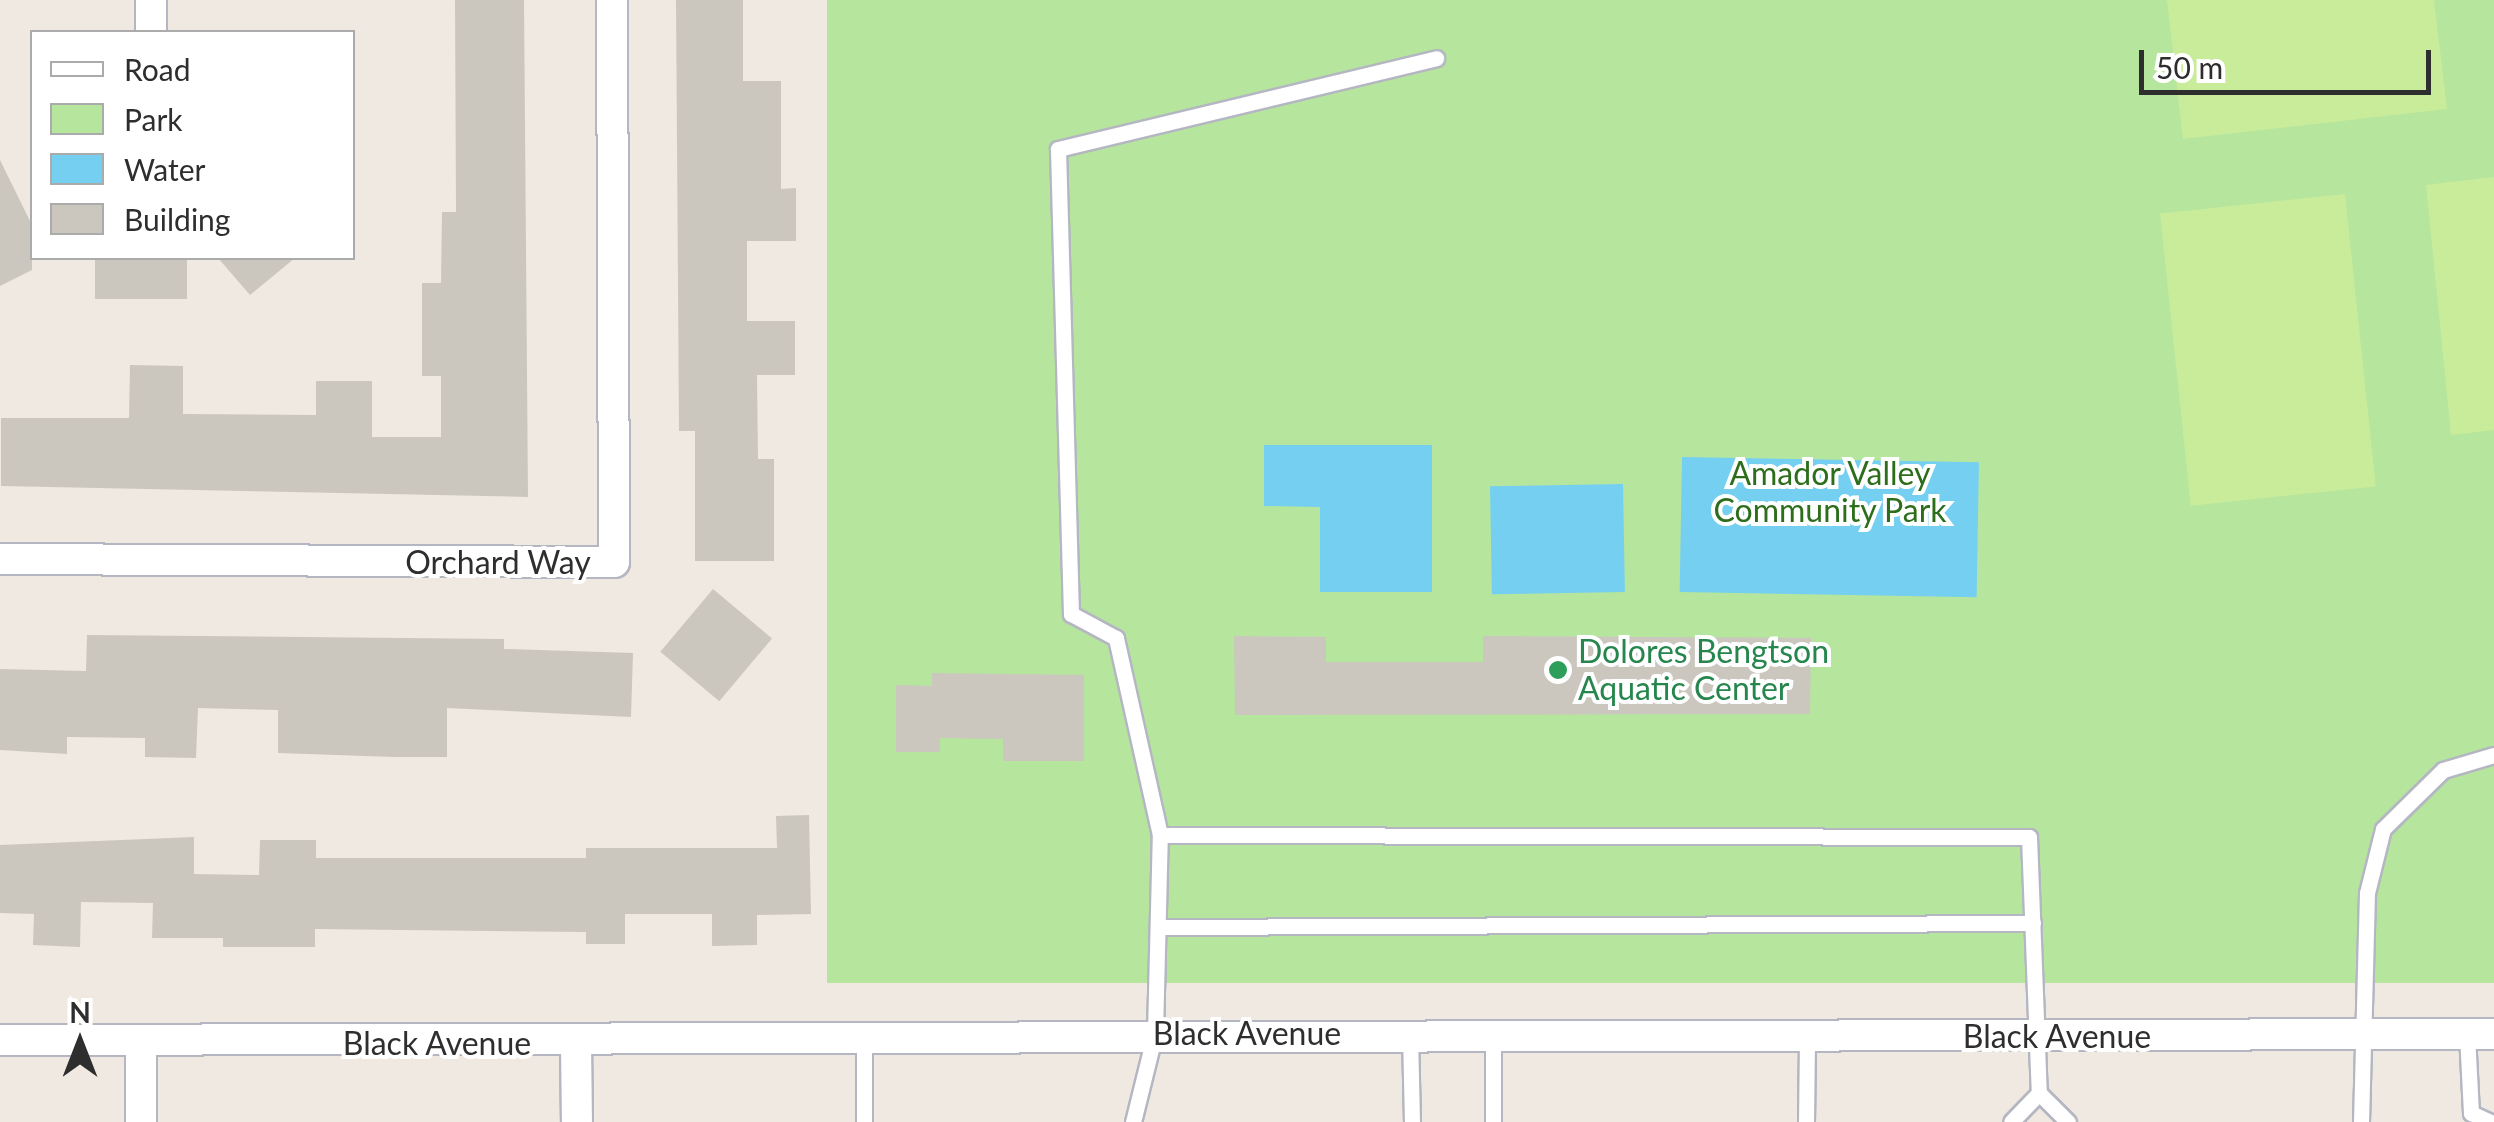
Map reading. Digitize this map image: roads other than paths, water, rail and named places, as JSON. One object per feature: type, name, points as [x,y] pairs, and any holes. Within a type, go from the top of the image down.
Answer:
[{"type":"street","points":[[151,0],[151,30]]},
{"type":"street","name":"Orchard Way","points":[[0,560],[614,562],[612,0]]},
{"type":"street","name":"Black Avenue","points":[[0,1040],[576,1043],[1154,1033],[2481,1034]]},
{"type":"street","points":[[140,1122],[141,1042]]},
{"type":"street","points":[[576,1043],[577,1122]]},
{"type":"lane","points":[[1133,1122],[1154,1033],[1160,834],[1116,638],[1071,614],[1058,149],[1436,58]]},
{"type":"lane","points":[[2361,1122],[2368,894],[2383,829],[2443,770],[2494,755]]},
{"type":"lane","points":[[1160,834],[2029,837],[2039,1093],[2068,1122]]},
{"type":"lane","points":[[1158,927],[2034,922]]},
{"type":"lane","points":[[1410,1034],[1412,1122]]},
{"type":"lane","points":[[1493,1034],[1493,1122]]},
{"type":"lane","points":[[2472,1113],[2481,1034]]},
{"type":"lane","points":[[1806,1122],[1807,1035]]},
{"type":"lane","points":[[864,1038],[864,1122]]},
{"type":"lane","points":[[2011,1122],[2039,1093]]},
{"type":"lane","points":[[2472,1113],[2494,1113]]},
{"type":"lane","points":[[2472,1113],[2490,1122]]},
{"type":"water","points":[[1264,445],[1432,445],[1432,592],[1320,592],[1320,507],[1264,506]]},
{"type":"water","points":[[1682,457],[1979,462],[1977,597],[1680,592]]},
{"type":"water","points":[[1623,484],[1625,592],[1492,594],[1490,486]]},
{"type":"place","name":"Dolores Bengtson Aquatic Center","points":[[1558,670]]},
{"type":"park label","name":"Amador Valley Community Park","points":[[1830,492]]}]
